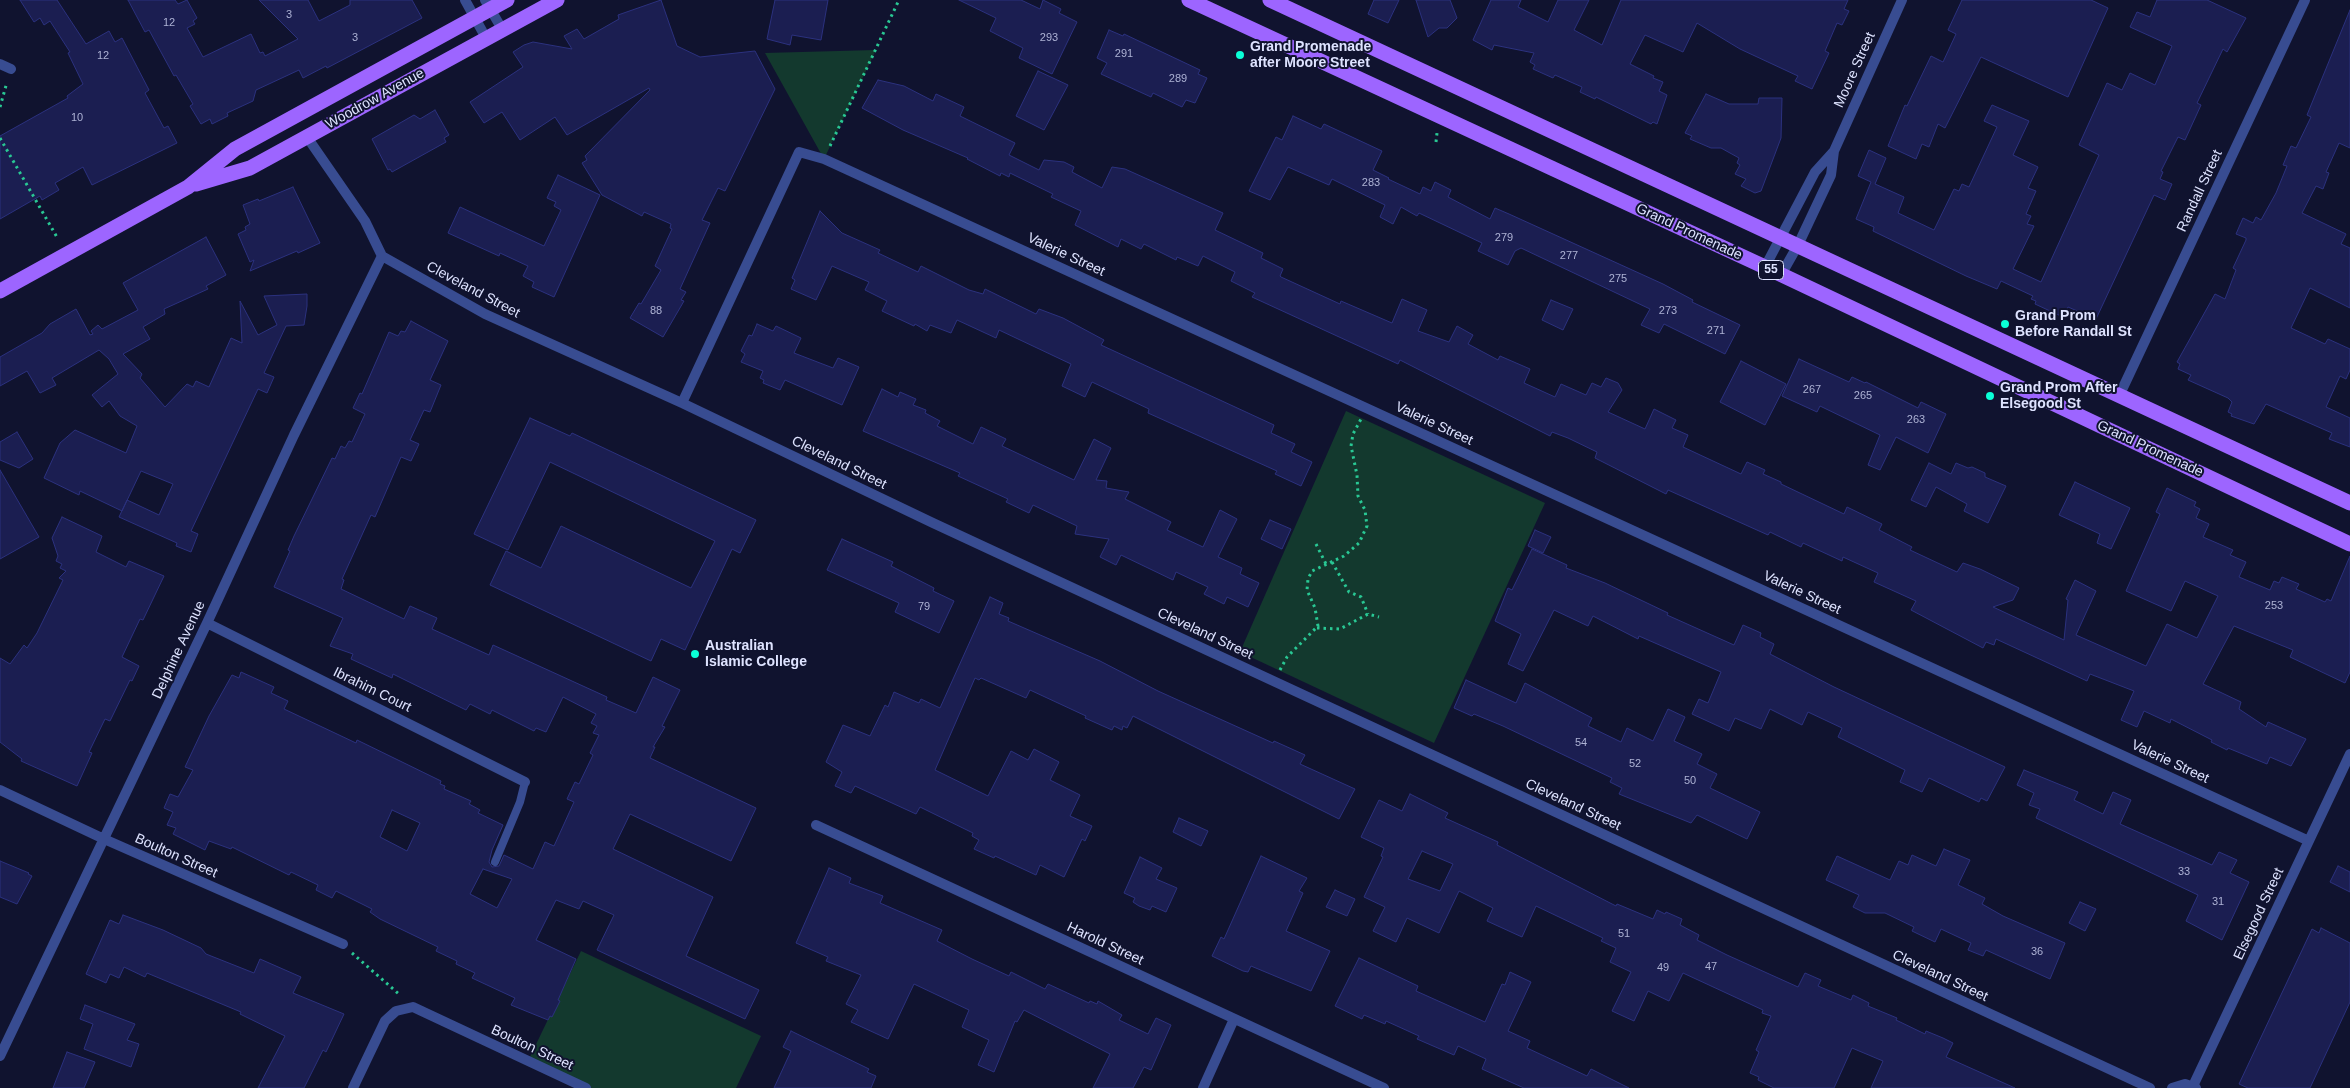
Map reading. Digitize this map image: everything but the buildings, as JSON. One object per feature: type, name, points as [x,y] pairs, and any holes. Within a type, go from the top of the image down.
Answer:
[{"type":"main road","name":"Woodrow Avenue","points":[[0,291],[188,187],[235,149],[474,18],[488,4],[507,0]]},
{"type":"main road","name":"Woodrow Avenue","points":[[188,187],[250,168],[557,0]]},
{"type":"main road","name":"Grand Promenade","points":[[1189,0],[1765,267],[2350,544]]},
{"type":"main road","name":"55","points":[[1270,0],[2120,394],[2350,503]]},
{"type":"street","points":[[465,0],[486,38]]},
{"type":"street","name":"Moore Street","points":[[1781,275],[1798,245],[1831,175],[1834,151],[1902,0]]},
{"type":"street","name":"Randall Street","points":[[2120,394],[2305,0]]},
{"type":"street","points":[[488,4],[502,29]]},
{"type":"street","points":[[0,64],[11,69]]},
{"type":"street","points":[[307,137],[365,221],[382,256]]},
{"type":"street","name":"Moore Street","points":[[1765,267],[1815,172],[1834,151]]},
{"type":"street","name":"Valerie Street","points":[[682,403],[799,152],[824,159],[2309,841]]},
{"type":"street","name":"Cleveland Street","points":[[382,256],[485,314],[682,403],[942,528],[2150,1088]]},
{"type":"street","name":"Delphine Avenue","points":[[0,1056],[207,623],[294,435],[382,256]]},
{"type":"street","name":"Ibrahim Court","points":[[207,623],[525,782]]},
{"type":"street","name":"Elsegood Street","points":[[2194,1087],[2350,754]]},
{"type":"street","name":"Boulton Street","points":[[0,790],[104,839],[343,944]]},
{"type":"street","name":"Harold Street","points":[[816,826],[1384,1088]]},
{"type":"street","points":[[353,1088],[385,1021],[396,1011],[413,1007]]},
{"type":"street","name":"Boulton Street","points":[[413,1007],[586,1088]]},
{"type":"street","points":[[1203,1088],[1234,1019]]},
{"type":"street","points":[[2172,1088],[2185,1084],[2194,1087]]},
{"type":"lane","points":[[495,862],[520,802],[525,782]]},
{"type":"path","points":[[824,159],[899,0]]},
{"type":"path","points":[[0,107],[11,69]]},
{"type":"path","points":[[0,138],[67,255]]},
{"type":"path","points":[[1317,628],[1315,608],[1307,590],[1308,579],[1312,571],[1344,556],[1360,543],[1367,526],[1365,510],[1358,496],[1357,475],[1351,446],[1353,434],[1367,408]]},
{"type":"path","points":[[1316,544],[1326,564]]},
{"type":"path","points":[[1332,562],[1349,592],[1361,597],[1368,614]]},
{"type":"path","points":[[1274,682],[1286,657],[1317,628],[1340,629],[1368,614],[1379,617]]},
{"type":"path","points":[[343,944],[413,1007]]},
{"type":"green space","points":[[876,50],[824,159],[765,53]]},
{"type":"green space","points":[[1346,411],[1545,503],[1434,743],[1240,652]]},
{"type":"green space","points":[[581,951],[761,1036],[736,1088],[586,1088],[528,1061]]},
{"type":"place","name":"Grand Promenade after Moore Street","points":[[1240,55]]},
{"type":"place","name":"Grand Prom Before Randall St","points":[[2005,324]]},
{"type":"place","name":"Grand Prom After Elsegood St","points":[[1990,396]]},
{"type":"place","name":"Australian Islamic College","points":[[695,654]]}]
